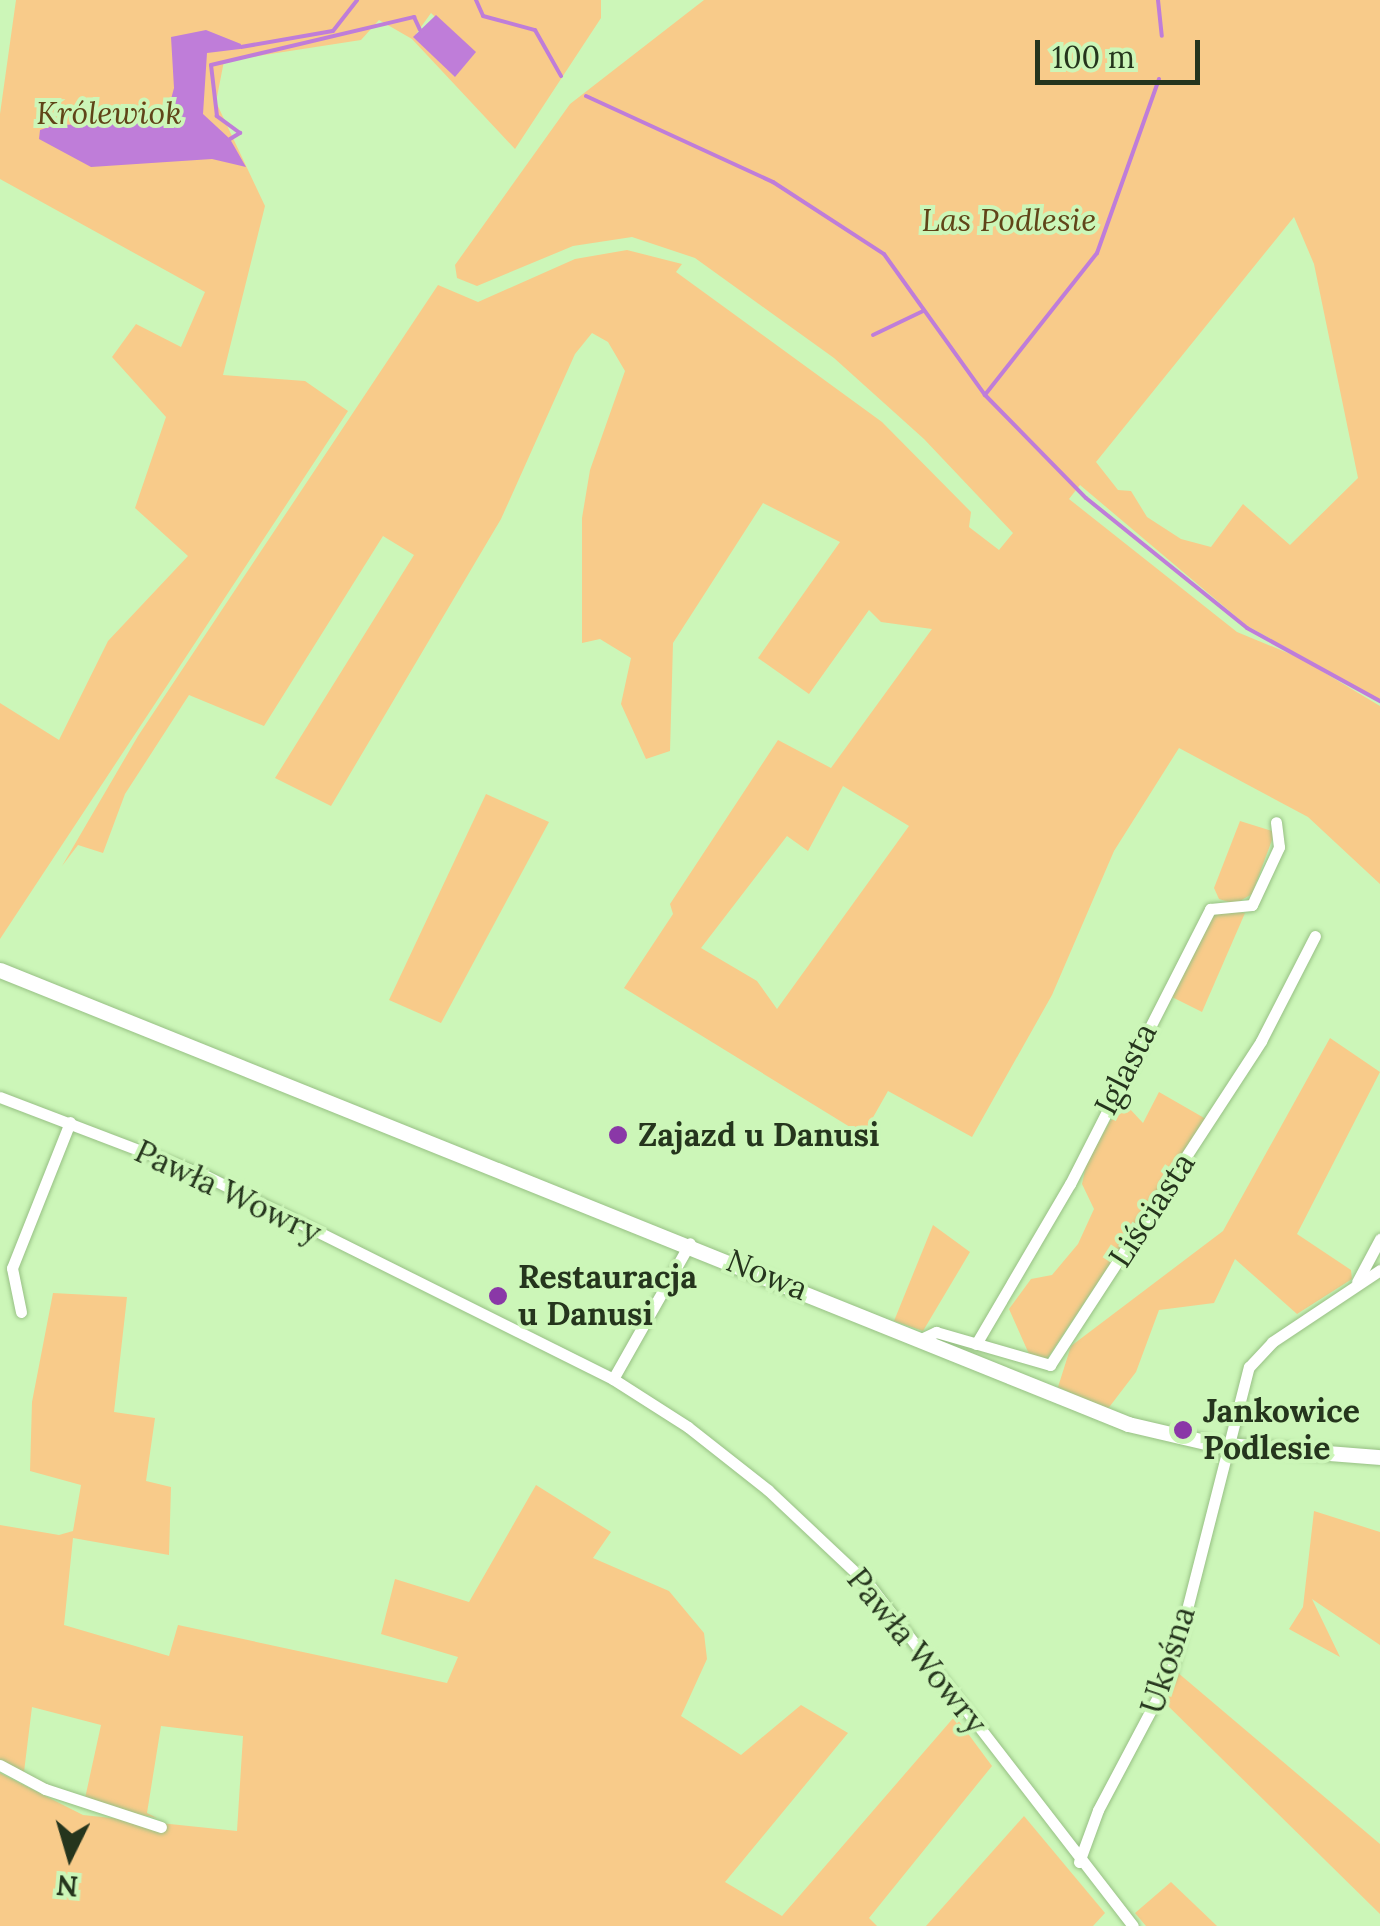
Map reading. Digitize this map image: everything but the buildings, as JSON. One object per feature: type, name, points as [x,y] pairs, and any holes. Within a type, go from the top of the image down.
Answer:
[{"type":"street","name":"Iglasta","points":[[976,1344],[1070,1184],[1210,909],[1252,906],[1278,846],[1276,822]]},
{"type":"street","name":"Liściasta","points":[[921,1339],[936,1332],[1050,1365],[1281,1009],[1316,936]]},
{"type":"street","name":"Nowa","points":[[0,970],[690,1244],[1128,1424],[1228,1446],[1380,1457]]},
{"type":"street","name":"Pawła Wowry","points":[[0,1098],[202,1174],[613,1378],[768,1490],[871,1587],[1079,1862],[1133,1926]]},
{"type":"street","points":[[21,1312],[12,1268],[70,1122]]},
{"type":"street","points":[[1357,1282],[1380,1239]]},
{"type":"street","points":[[613,1378],[690,1244]]},
{"type":"street","name":"Ukośna","points":[[1079,1862],[1098,1810],[1170,1672],[1228,1446],[1256,1356],[1357,1282],[1380,1270]]},
{"type":"street","points":[[0,1765],[45,1789],[161,1827]]},
{"type":"green space","name":"Królewiok","points":[[16,0],[601,0],[601,18],[515,149],[412,39],[379,20],[361,40],[224,61],[216,102],[265,206],[223,375],[305,381],[348,411],[0,939],[0,703],[59,740],[108,641],[188,556],[135,508],[166,417],[112,357],[136,324],[181,347],[205,292],[0,179],[0,114]],"holes":[[[431,13],[473,54],[454,76],[416,34]]]},
{"type":"green space","name":"Las Podlesie","points":[[704,0],[1380,0],[1380,700],[1246,625],[1080,485],[1069,499],[1237,632],[1300,658],[1380,706],[1380,884],[1308,817],[1179,748],[1114,851],[1052,995],[972,1137],[888,1091],[863,1135],[624,988],[673,914],[670,904],[778,740],[831,768],[932,629],[881,622],[869,610],[809,694],[758,658],[840,542],[763,503],[673,643],[670,751],[646,759],[621,704],[631,658],[600,639],[582,643],[582,518],[590,470],[625,371],[608,342],[592,333],[575,354],[501,519],[331,806],[275,778],[414,555],[383,536],[264,726],[189,695],[125,794],[103,853],[78,845],[62,866],[138,736],[438,285],[478,302],[575,259],[627,250],[682,264],[676,272],[882,422],[971,512],[969,527],[999,550],[1013,533],[924,439],[834,358],[695,258],[632,237],[573,246],[477,286],[457,278],[455,265],[570,104]],"holes":[[[1294,217],[1314,264],[1358,478],[1290,545],[1243,504],[1211,547],[1181,539],[1147,517],[1131,491],[1118,490],[1096,462]],[[843,786],[909,826],[777,1009],[757,981],[701,948],[787,836],[808,851]]]},
{"type":"green space","points":[[486,794],[549,822],[441,1023],[389,1000]]},
{"type":"green space","points":[[1240,821],[1275,832],[1252,894],[1235,904],[1219,899],[1214,888]]},
{"type":"green space","points":[[1222,909],[1245,913],[1202,1012],[1170,996],[1211,913]]},
{"type":"green space","points":[[1330,1038],[1380,1072],[1297,1234],[1351,1270],[1352,1279],[1297,1314],[1235,1259],[1214,1303],[1159,1310],[1136,1372],[1107,1410],[1058,1387],[1071,1346],[1223,1231]]},
{"type":"green space","points":[[1159,1092],[1206,1119],[1047,1359],[1029,1354],[1009,1309],[1031,1279],[1052,1275],[1078,1244],[1094,1209],[1082,1184],[1086,1165],[1110,1121],[1129,1108],[1143,1123]]},
{"type":"green space","points":[[933,1225],[970,1252],[923,1331],[894,1321]]},
{"type":"green space","points":[[53,1293],[127,1297],[114,1412],[155,1418],[146,1481],[171,1487],[169,1555],[73,1538],[64,1625],[169,1656],[178,1625],[447,1683],[458,1657],[381,1634],[395,1579],[469,1602],[536,1485],[611,1532],[593,1558],[669,1591],[704,1633],[707,1659],[681,1716],[741,1755],[801,1705],[848,1733],[725,1882],[782,1916],[955,1716],[992,1766],[869,1918],[877,1926],[0,1926],[0,1773],[83,1815],[237,1831],[243,1736],[161,1726],[147,1813],[157,1818],[84,1803],[101,1725],[32,1707],[24,1772],[57,1789],[0,1762],[0,1525],[59,1535],[73,1531],[81,1485],[30,1471],[32,1402]]},
{"type":"green space","points":[[1314,1511],[1380,1532],[1380,1645],[1312,1599],[1340,1657],[1289,1629],[1303,1607]]},
{"type":"green space","points":[[1177,1672],[1380,1844],[1380,1914],[1163,1701]]},
{"type":"green space","points":[[1024,1816],[1105,1913],[1093,1926],[926,1926]]},
{"type":"green space","points":[[1171,1882],[1217,1926],[1146,1926],[1135,1913]]},
{"type":"shaded area","points":[[436,15],[476,52],[455,77],[413,37]]},
{"type":"shaded area","points":[[206,30],[241,44],[240,49],[207,53],[203,114],[230,139],[246,167],[212,159],[91,167],[39,139],[40,130],[55,125],[146,123],[167,114],[174,88],[171,37]]},
{"type":"waterway","points":[[241,47],[333,31],[357,0]]},
{"type":"waterway","points":[[476,0],[483,16],[535,30],[561,76]]},
{"type":"waterway","points":[[1158,0],[1162,36]]},
{"type":"waterway","points":[[230,139],[240,133],[217,116],[211,65],[414,17],[420,30]]},
{"type":"waterway","points":[[1159,79],[1097,253],[985,395],[1086,498],[1247,628],[1380,701]]},
{"type":"waterway","points":[[586,96],[773,182],[884,254],[985,395]]},
{"type":"waterway","points":[[873,335],[923,311]]},
{"type":"place","name":"Zajazd u Danusi","points":[[618,1135]]},
{"type":"place","name":"Restauracja u Danusi","points":[[498,1296]]},
{"type":"place","name":"Jankowice Podlesie","points":[[1183,1430]]}]
